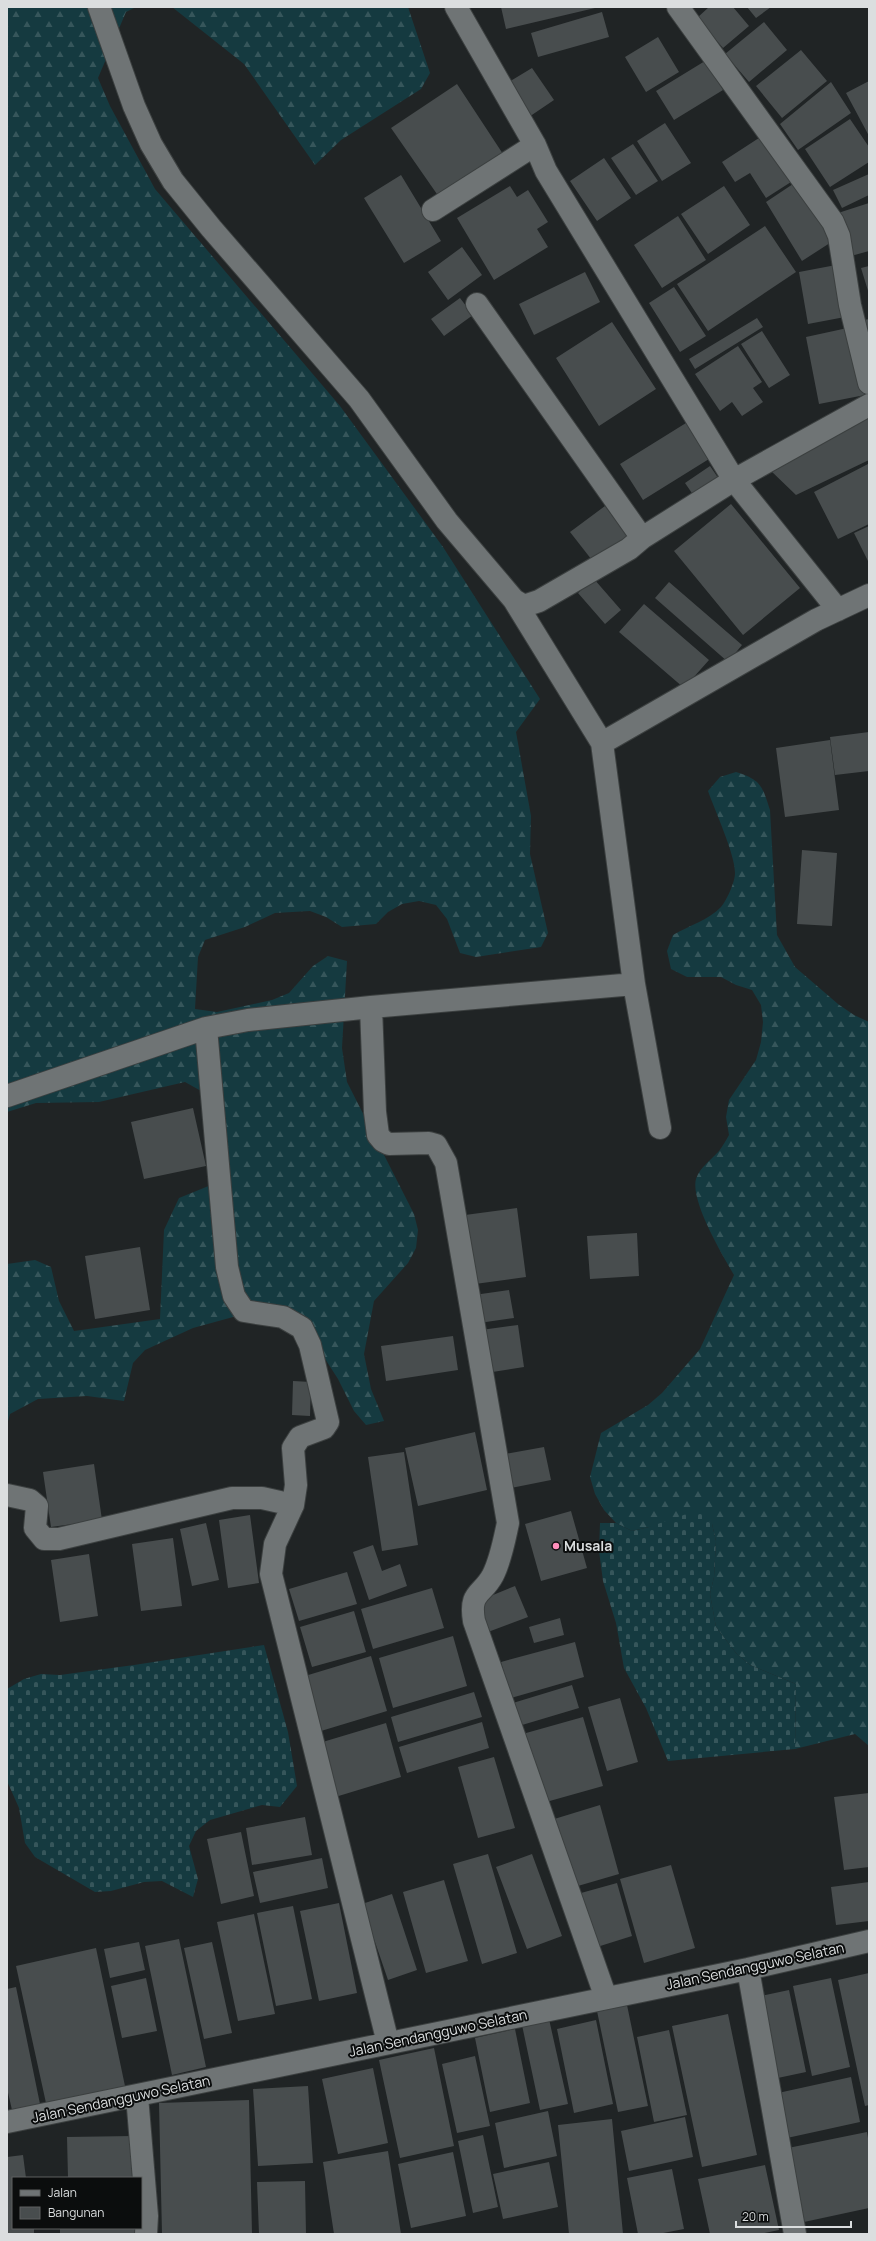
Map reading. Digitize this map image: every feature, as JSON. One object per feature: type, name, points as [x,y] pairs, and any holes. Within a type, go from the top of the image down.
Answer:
[{"type":"street","points":[[99,7],[134,106],[151,144],[173,181],[211,228],[359,399],[447,521],[514,600],[602,743],[634,984],[660,1128]]},
{"type":"street","points":[[456,7],[535,146],[546,171],[734,480],[838,610]]},
{"type":"street","points":[[678,7],[832,222],[839,236],[850,304],[869,384]]},
{"type":"street","points":[[433,210],[535,146]]},
{"type":"street","points":[[478,304],[642,538]]},
{"type":"street","points":[[514,600],[524,606],[539,601],[629,549],[642,538],[734,480],[869,405]]},
{"type":"street","points":[[602,743],[799,630],[869,595]]},
{"type":"street","points":[[7,1096],[206,1028],[248,1020],[371,1006],[634,984]]},
{"type":"street","points":[[371,1006],[375,1112],[378,1134],[383,1141],[389,1144],[429,1143],[436,1145],[446,1163],[508,1523],[500,1556],[493,1576],[478,1592],[471,1606],[474,1621],[606,1998]]},
{"type":"street","points":[[206,1028],[227,1267],[234,1296],[244,1311],[283,1317],[302,1328],[310,1345],[328,1422],[324,1428],[300,1437],[293,1448],[296,1485],[293,1505],[275,1544],[271,1574],[388,2043]]},
{"type":"street","points":[[7,1496],[30,1500],[38,1506],[35,1528],[44,1539],[59,1539],[232,1498],[262,1498],[293,1505]]},
{"type":"street","name":"Jalan Sendangguwo Selatan","points":[[7,2122],[748,1969],[869,1941]]},
{"type":"street","points":[[748,1969],[795,2234]]},
{"type":"street","points":[[137,2096],[147,2216],[146,2234]]},
{"type":"green space","points":[[7,7],[136,7],[126,12],[98,78],[110,106],[155,189],[340,406],[443,547],[540,699],[516,732],[531,816],[530,854],[548,933],[541,947],[476,957],[460,953],[447,919],[436,905],[419,901],[402,904],[388,912],[376,924],[342,927],[326,917],[310,911],[275,913],[245,927],[205,940],[198,957],[195,1009],[217,1012],[272,1000],[289,993],[313,966],[328,956],[347,961],[342,1048],[347,1082],[414,1214],[418,1230],[416,1248],[408,1263],[374,1301],[364,1354],[371,1389],[384,1421],[366,1425],[354,1411],[338,1379],[300,1320],[266,1308],[193,1328],[145,1350],[133,1363],[124,1401],[87,1396],[38,1399],[10,1414],[7,1425],[7,1264],[35,1260],[51,1267],[59,1301],[74,1331],[160,1319],[164,1230],[179,1198],[211,1185],[219,1101],[185,1082],[99,1102],[36,1103],[7,1112]]},
{"type":"green space","points":[[172,7],[408,7],[430,73],[421,89],[341,140],[315,165],[244,64]]},
{"type":"green space","points":[[736,772],[756,781],[765,795],[770,810],[777,935],[795,967],[838,1004],[854,1015],[869,1022],[869,1746],[855,1734],[795,1749],[796,1684],[750,1665],[736,1653],[716,1627],[710,1594],[714,1577],[716,1541],[712,1524],[649,1527],[632,1531],[616,1523],[604,1510],[595,1494],[590,1477],[601,1433],[648,1405],[662,1393],[700,1349],[734,1275],[702,1214],[695,1189],[696,1179],[703,1167],[716,1154],[729,1135],[726,1117],[729,1100],[756,1060],[761,1042],[763,1022],[761,1005],[752,990],[736,985],[721,977],[687,977],[671,969],[667,951],[673,935],[711,916],[721,907],[732,886],[735,873],[732,855],[708,791],[720,777]]},
{"type":"green space","points":[[698,1510],[712,1524],[716,1541],[714,1577],[710,1594],[716,1627],[736,1653],[750,1665],[796,1684],[795,1749],[668,1761],[646,1708],[624,1668],[616,1623],[603,1581],[599,1551],[600,1523],[616,1523],[632,1531],[649,1527]]},
{"type":"green space","points":[[264,1645],[288,1732],[297,1786],[280,1807],[262,1805],[210,1820],[196,1831],[189,1846],[198,1879],[193,1897],[162,1881],[144,1882],[111,1891],[95,1892],[35,1857],[25,1843],[19,1808],[7,1781],[7,1689],[24,1679],[41,1674],[60,1675]]},
{"type":"building","points":[[501,7],[595,7],[595,8],[506,29]]},
{"type":"building","points":[[709,7],[733,7],[749,26],[723,48],[697,18]]},
{"type":"building","points":[[747,7],[771,7],[756,18]]},
{"type":"building","points":[[602,12],[609,37],[538,57],[531,33]]},
{"type":"building","points":[[764,22],[787,50],[749,82],[725,54]]},
{"type":"building","points":[[658,37],[679,72],[646,92],[625,57]]},
{"type":"building","points":[[801,50],[827,81],[782,118],[756,86]]},
{"type":"building","points":[[705,61],[723,90],[674,120],[656,91]]},
{"type":"building","points":[[532,68],[554,100],[523,121],[502,86]]},
{"type":"building","points":[[869,81],[869,136],[846,93]]},
{"type":"building","points":[[831,82],[851,113],[798,150],[780,124]]},
{"type":"building","points":[[457,84],[503,154],[439,197],[391,128]]},
{"type":"building","points":[[850,119],[869,147],[869,162],[830,187],[805,149]]},
{"type":"building","points":[[665,123],[691,163],[662,181],[637,141]]},
{"type":"building","points":[[762,136],[791,182],[766,198],[750,173],[735,182],[722,162]]},
{"type":"building","points":[[633,144],[658,181],[636,195],[611,158]]},
{"type":"building","points":[[604,158],[631,198],[597,221],[570,181]]},
{"type":"building","points":[[869,174],[869,195],[842,208],[833,190]]},
{"type":"building","points":[[401,175],[441,241],[404,263],[364,198]]},
{"type":"building","points":[[796,182],[833,241],[802,261],[766,202]]},
{"type":"building","points":[[510,186],[517,197],[528,190],[548,222],[537,229],[548,247],[494,280],[457,218]]},
{"type":"building","points":[[724,186],[750,225],[708,254],[681,214]]},
{"type":"building","points":[[869,203],[869,251],[851,256],[838,213]]},
{"type":"building","points":[[678,216],[706,260],[662,288],[634,245]]},
{"type":"building","points":[[765,226],[796,272],[708,331],[677,284]]},
{"type":"building","points":[[462,247],[482,275],[448,300],[428,272]]},
{"type":"building","points":[[836,265],[845,317],[808,324],[799,272]]},
{"type":"building","points":[[869,266],[869,294],[861,268]]},
{"type":"building","points":[[585,272],[600,302],[534,335],[519,304]]},
{"type":"building","points":[[674,287],[706,336],[680,352],[649,303]]},
{"type":"building","points":[[460,298],[473,315],[444,336],[431,319]]},
{"type":"building","points":[[757,318],[763,327],[695,369],[689,359]]},
{"type":"building","points":[[869,319],[869,342],[864,320]]},
{"type":"building","points":[[612,322],[656,389],[599,426],[556,358]]},
{"type":"building","points":[[852,327],[865,395],[819,404],[806,337]]},
{"type":"building","points":[[762,331],[790,375],[769,388],[741,344]]},
{"type":"building","points":[[738,346],[762,382],[753,388],[763,402],[742,416],[732,402],[720,411],[695,374]]},
{"type":"building","points":[[869,416],[869,460],[796,495],[769,469]]},
{"type":"building","points":[[686,423],[709,459],[643,500],[620,464]]},
{"type":"building","points":[[868,464],[869,524],[838,539],[814,492]]},
{"type":"building","points":[[710,466],[721,482],[696,499],[685,483]]},
{"type":"building","points":[[731,504],[800,588],[743,635],[674,551]]},
{"type":"building","points":[[605,506],[629,538],[595,564],[570,532]]},
{"type":"building","points":[[869,526],[869,563],[854,533]]},
{"type":"building","points":[[594,579],[621,610],[605,624],[578,593]]},
{"type":"building","points":[[669,582],[742,645],[728,662],[655,598]]},
{"type":"building","points":[[644,604],[709,660],[684,688],[619,632]]},
{"type":"building","points":[[869,732],[869,771],[835,775],[830,737]]},
{"type":"building","points":[[830,740],[839,810],[785,817],[776,748]]},
{"type":"building","points":[[802,850],[837,853],[832,926],[797,924]]},
{"type":"building","points":[[193,1108],[206,1166],[144,1179],[131,1122]]},
{"type":"building","points":[[517,1208],[526,1277],[475,1284],[465,1215]]},
{"type":"building","points":[[637,1233],[639,1276],[590,1279],[587,1236]]},
{"type":"building","points":[[140,1247],[150,1310],[95,1319],[85,1256]]},
{"type":"building","points":[[509,1290],[514,1318],[479,1323],[474,1295]]},
{"type":"building","points":[[518,1325],[524,1367],[486,1373],[481,1330]]},
{"type":"building","points":[[453,1336],[458,1370],[386,1381],[381,1346]]},
{"type":"building","points":[[293,1381],[311,1382],[310,1416],[292,1415]]},
{"type":"building","points":[[475,1432],[487,1490],[418,1506],[405,1448]]},
{"type":"building","points":[[544,1447],[551,1480],[511,1488],[505,1454]]},
{"type":"building","points":[[404,1452],[418,1545],[382,1551],[368,1457]]},
{"type":"building","points":[[94,1464],[102,1520],[51,1527],[43,1472]]},
{"type":"building","name":"Musala","points":[[571,1511],[587,1568],[541,1581],[525,1524]]},
{"type":"building","points":[[250,1515],[259,1583],[228,1588],[219,1520]]},
{"type":"building","points":[[206,1523],[219,1580],[192,1586],[180,1529]]},
{"type":"building","points":[[173,1538],[182,1606],[141,1611],[132,1544]]},
{"type":"building","points":[[373,1545],[382,1571],[400,1564],[407,1586],[369,1600],[353,1552]]},
{"type":"building","points":[[89,1554],[98,1616],[60,1622],[51,1560]]},
{"type":"building","points":[[347,1572],[357,1604],[299,1621],[289,1589]]},
{"type":"building","points":[[515,1586],[528,1617],[488,1632],[476,1602]]},
{"type":"building","points":[[432,1588],[444,1628],[373,1649],[361,1609]]},
{"type":"building","points":[[354,1611],[366,1652],[312,1667],[300,1627]]},
{"type":"building","points":[[560,1618],[564,1635],[534,1643],[529,1627]]},
{"type":"building","points":[[453,1636],[467,1686],[393,1708],[379,1658]]},
{"type":"building","points":[[575,1642],[584,1677],[511,1698],[501,1662]]},
{"type":"building","points":[[371,1656],[387,1711],[321,1731],[305,1676]]},
{"type":"building","points":[[572,1685],[579,1708],[512,1728],[506,1705]]},
{"type":"building","points":[[474,1692],[482,1717],[398,1742],[391,1717]]},
{"type":"building","points":[[620,1698],[638,1762],[607,1771],[588,1707]]},
{"type":"building","points":[[583,1717],[603,1786],[539,1804],[519,1735]]},
{"type":"building","points":[[482,1722],[489,1748],[407,1773],[399,1747]]},
{"type":"building","points":[[386,1723],[401,1777],[332,1798],[316,1744]]},
{"type":"building","points":[[494,1757],[515,1828],[478,1838],[458,1767]]},
{"type":"building","points":[[869,1793],[869,1867],[844,1870],[834,1797]]},
{"type":"building","points":[[600,1805],[619,1874],[571,1888],[551,1820]]},
{"type":"building","points":[[305,1817],[312,1855],[252,1865],[246,1828]]},
{"type":"building","points":[[241,1832],[254,1896],[221,1904],[207,1839]]},
{"type":"building","points":[[488,1854],[517,1953],[482,1964],[453,1864]]},
{"type":"building","points":[[532,1854],[562,1936],[527,1949],[496,1867]]},
{"type":"building","points":[[322,1858],[328,1888],[260,1903],[253,1872]]},
{"type":"building","points":[[671,1865],[695,1948],[644,1963],[620,1879]]},
{"type":"building","points":[[444,1880],[468,1961],[426,1973],[403,1892]]},
{"type":"building","points":[[869,1882],[869,1921],[836,1925],[831,1887]]},
{"type":"building","points":[[617,1883],[632,1936],[597,1947],[581,1893]]},
{"type":"building","points":[[392,1894],[417,1970],[388,1980],[362,1904]]},
{"type":"building","points":[[339,1903],[357,1993],[319,2001],[300,1911]]},
{"type":"building","points":[[293,1906],[312,1999],[276,2006],[257,1913]]},
{"type":"building","points":[[254,1914],[275,2014],[238,2021],[217,1922]]},
{"type":"building","points":[[179,1939],[206,2067],[172,2075],[145,1946]]},
{"type":"building","points":[[139,1942],[145,1970],[110,1978],[104,1949]]},
{"type":"building","points":[[212,1942],[232,2033],[204,2039],[184,1948]]},
{"type":"building","points":[[96,1948],[125,2086],[46,2103],[16,1966]]},
{"type":"building","points":[[869,1973],[869,2105],[865,2106],[838,1980]]},
{"type":"building","points":[[146,1978],[157,2031],[122,2038],[111,1986]]},
{"type":"building","points":[[831,1978],[850,2067],[812,2076],[793,1986]]},
{"type":"building","points":[[16,1987],[40,2104],[12,2110],[7,2088],[7,1989]]},
{"type":"building","points":[[789,1990],[806,2072],[773,2079],[756,1997]]},
{"type":"building","points":[[627,2005],[648,2106],[618,2112],[597,2011]]},
{"type":"building","points":[[728,2014],[757,2155],[702,2167],[672,2026]]},
{"type":"building","points":[[549,2019],[568,2104],[540,2110],[522,2025]]},
{"type":"building","points":[[596,2020],[613,2104],[574,2113],[557,2029]]},
{"type":"building","points":[[515,2029],[530,2103],[490,2112],[475,2038]]},
{"type":"building","points":[[669,2030],[687,2115],[654,2122],[637,2037]]},
{"type":"building","points":[[434,2048],[454,2146],[400,2158],[379,2060]]},
{"type":"building","points":[[475,2056],[490,2126],[457,2133],[442,2064]]},
{"type":"building","points":[[373,2068],[388,2143],[338,2154],[322,2079]]},
{"type":"building","points":[[851,2077],[860,2122],[787,2138],[778,2093]]},
{"type":"building","points":[[308,2086],[313,2163],[258,2166],[253,2089]]},
{"type":"building","points":[[249,2100],[252,2234],[162,2234],[159,2103]]},
{"type":"building","points":[[548,2111],[557,2156],[504,2168],[495,2123]]},
{"type":"building","points":[[685,2117],[693,2157],[629,2171],[621,2131]]},
{"type":"building","points":[[612,2119],[623,2234],[569,2234],[558,2125]]},
{"type":"building","points":[[867,2132],[869,2144],[869,2208],[804,2222],[788,2148]]},
{"type":"building","points":[[483,2135],[498,2207],[473,2213],[458,2141]]},
{"type":"building","points":[[133,2136],[134,2177],[68,2177],[67,2137]]},
{"type":"building","points":[[388,2151],[401,2234],[334,2234],[323,2162]]},
{"type":"building","points":[[453,2152],[466,2216],[411,2228],[398,2164]]},
{"type":"building","points":[[23,2155],[26,2177],[12,2177],[12,2229],[34,2229],[34,2234],[7,2234],[7,2157]]},
{"type":"building","points":[[549,2162],[558,2207],[503,2219],[493,2174]]},
{"type":"building","points":[[765,2165],[779,2230],[760,2234],[710,2234],[698,2179]]},
{"type":"building","points":[[672,2169],[684,2229],[658,2234],[638,2234],[627,2178]]},
{"type":"building","points":[[305,2181],[306,2234],[259,2234],[257,2182]]},
{"type":"building","points":[[60,2229],[138,2229],[138,2234],[60,2234]]},
{"type":"place","name":"Musala","points":[[556,1546]]}]
